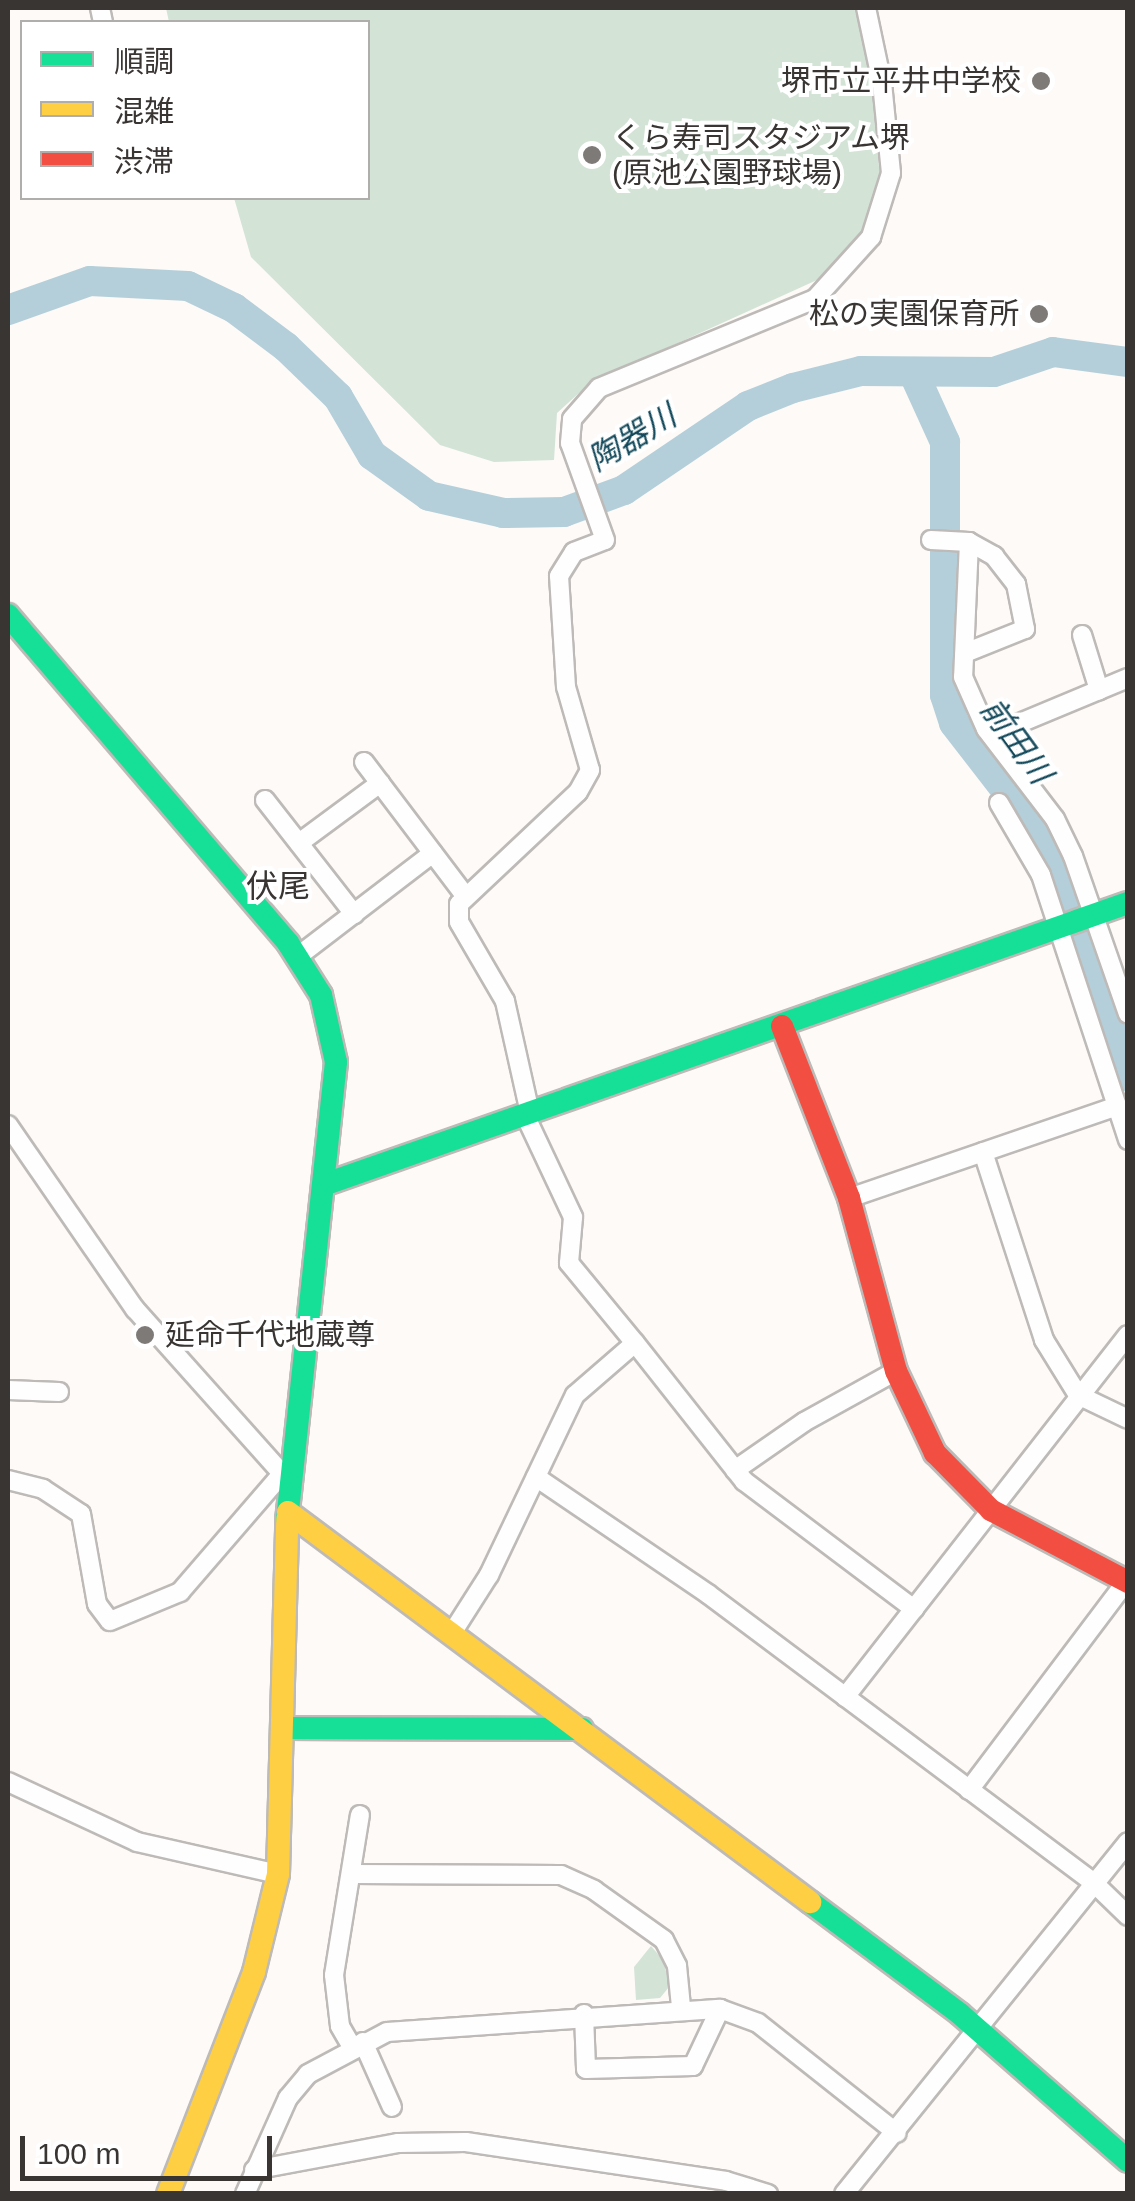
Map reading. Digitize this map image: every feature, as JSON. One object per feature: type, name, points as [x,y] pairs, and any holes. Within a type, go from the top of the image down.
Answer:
[{"type":"street","points":[[866,8],[882,84],[890,173],[871,238],[815,299],[588,395],[572,419],[570,444],[602,519],[605,540],[574,552],[559,576],[566,688],[590,770],[578,792],[466,898],[459,922],[505,1002],[527,1114],[572,1217],[569,1264],[736,1470],[914,1609]]},
{"type":"street","points":[[931,540],[969,542],[994,556],[1016,584],[1025,629],[965,653]]},
{"type":"street","points":[[969,542],[964,677],[991,735],[1042,803],[1073,856],[1128,1014]]},
{"type":"street","points":[[8,615],[297,957],[321,995],[336,1062],[285,1477],[285,1728],[278,1874],[254,1972],[168,2194]]},
{"type":"street","points":[[1082,635],[1099,690]]},
{"type":"street","points":[[991,735],[1128,678]]},
{"type":"street","points":[[364,762],[466,898]]},
{"type":"street","points":[[299,843],[380,783]]},
{"type":"street","points":[[265,800],[354,914]]},
{"type":"street","points":[[999,803],[1041,875],[1128,1140]]},
{"type":"street","points":[[1014,825],[1042,803]]},
{"type":"street","points":[[297,957],[434,853]]},
{"type":"street","points":[[323,1185],[1128,903]]},
{"type":"street","points":[[782,1026],[849,1198],[896,1371],[935,1454],[991,1510],[1127,1582],[970,1790]]},
{"type":"street","points":[[849,1198],[1118,1106]]},
{"type":"street","points":[[8,1125],[135,1309],[285,1477]]},
{"type":"street","points":[[984,1152],[1044,1340],[1078,1395],[1128,1420]]},
{"type":"street","points":[[844,1697],[1128,1335]]},
{"type":"street","points":[[452,1633],[536,1477],[575,1395],[635,1343]]},
{"type":"street","points":[[736,1470],[804,1422],[896,1371]]},
{"type":"street","points":[[8,1390],[59,1392]]},
{"type":"street","points":[[8,1480],[43,1488],[81,1514],[97,1604],[110,1621],[180,1592],[285,1477]]},
{"type":"street","points":[[536,1477],[970,1790],[1095,1884],[1128,1916]]},
{"type":"street","points":[[288,1512],[582,1728],[980,2030],[1128,2160]]},
{"type":"street","points":[[285,1728],[582,1728]]},
{"type":"street","points":[[8,1782],[137,1842],[278,1874]]},
{"type":"street","points":[[360,1814],[334,1975],[340,2026],[358,2044],[392,2107]]},
{"type":"street","points":[[844,2194],[1128,1842]]},
{"type":"street","points":[[353,1874],[561,1875],[594,1890],[664,1940],[677,1966],[681,2008]]},
{"type":"street","points":[[245,2194],[288,2098],[312,2071],[387,2032],[584,2014],[720,2009],[758,2023],[897,2133]]},
{"type":"street","points":[[584,2014],[586,2069],[692,2066],[720,2009]]},
{"type":"street","points":[[254,2170],[398,2143],[466,2142],[726,2181],[768,2194]]},
{"type":"green space","points":[[166,8],[854,8],[869,53],[881,189],[860,235],[828,275],[590,383],[557,413],[554,460],[494,462],[440,445],[251,257],[235,200],[370,200],[370,20],[169,20]]},
{"type":"green space","points":[[651,1946],[664,1961],[669,1987],[660,1998],[636,2000],[634,1967]]},
{"type":"waterway","name":"陶器川","points":[[8,310],[90,281],[188,286],[234,308],[286,347],[338,397],[372,455],[429,496],[503,513],[564,512],[624,490],[748,406],[793,388],[861,371],[994,372],[1053,352],[1128,362]]},
{"type":"waterway","name":"前田川","points":[[914,374],[945,442],[945,695],[954,723],[1036,829],[1128,1076]]},
{"type":"traffic: fast","points":[[8,615],[288,943],[321,995],[336,1062],[287,1519]]},
{"type":"traffic: fast","points":[[323,1185],[1128,903]]},
{"type":"traffic: fast","points":[[285,1728],[582,1729]]},
{"type":"traffic: fast","points":[[810,1902],[960,2014],[1128,2161]]},
{"type":"traffic: slow","points":[[288,1512],[810,1902]]},
{"type":"traffic: slow","points":[[168,2194],[254,1972],[278,1874],[287,1519]]},
{"type":"traffic: jam","points":[[782,1026],[849,1198],[896,1371],[935,1453],[991,1510],[1128,1582]]},
{"type":"place","name":"堺市立平井中学校","points":[[1041,81]]},
{"type":"place","name":"くら寿司スタジアム堺 (原池公園野球場)","points":[[592,155]]},
{"type":"place","name":"松の実園保育所","points":[[1039,314]]},
{"type":"place","name":"延命千代地蔵尊","points":[[145,1335]]},
{"type":"district","name":"伏尾","points":[[278,886]]}]
